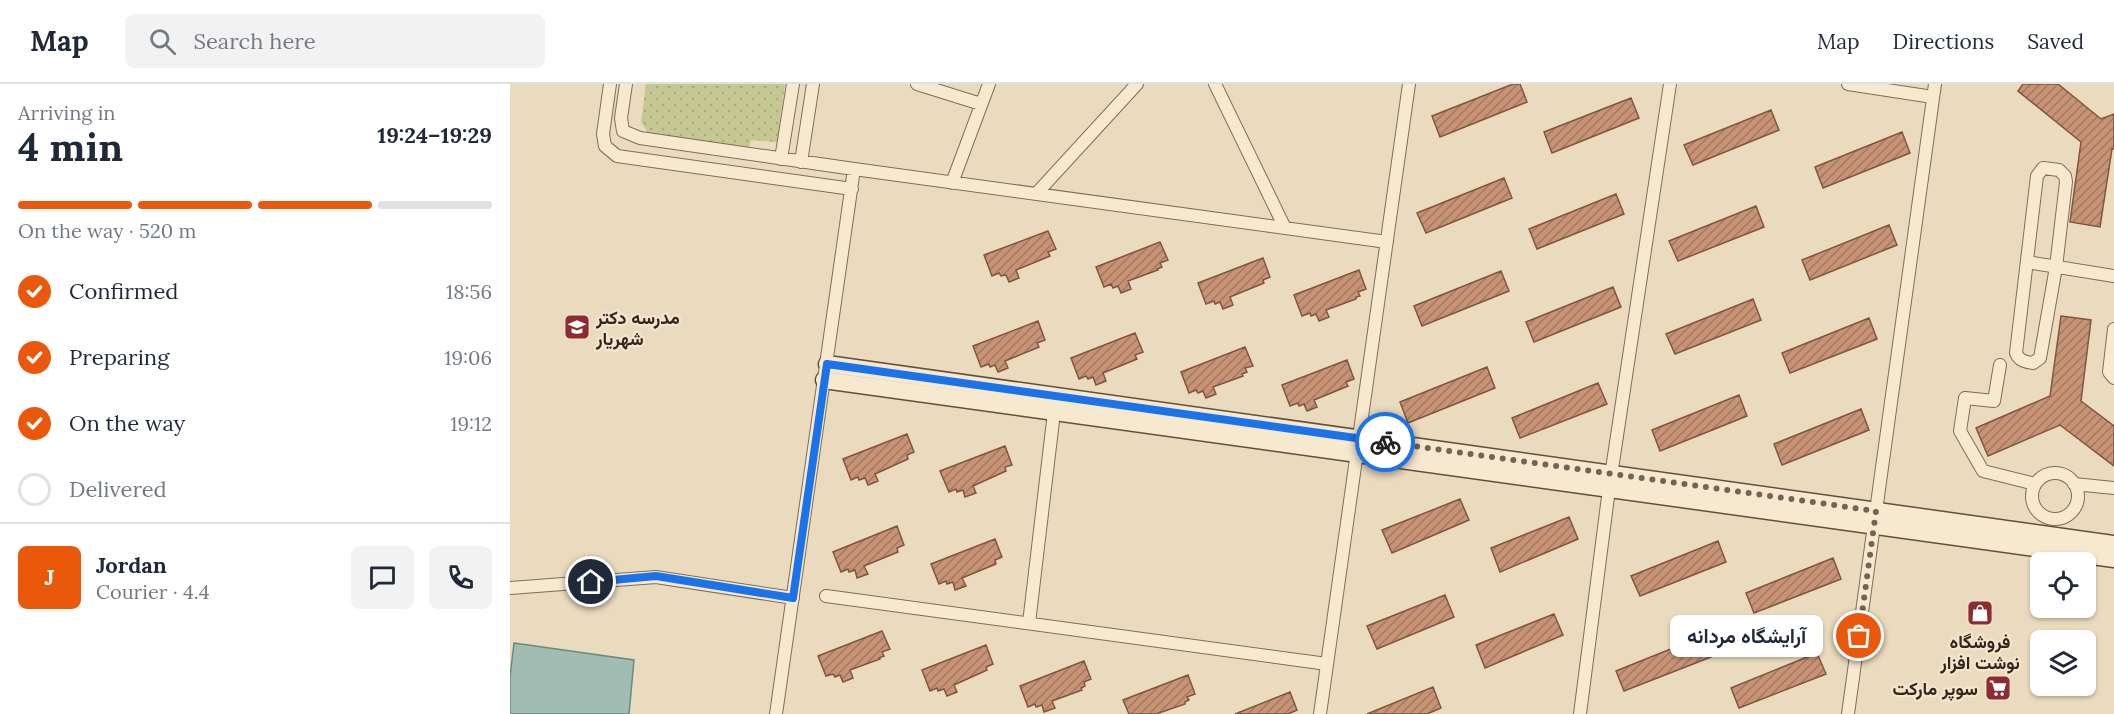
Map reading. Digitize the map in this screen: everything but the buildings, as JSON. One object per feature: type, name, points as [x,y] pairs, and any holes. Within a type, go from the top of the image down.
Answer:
[{"type":"street","points":[[610,84],[603,134],[605,146],[617,156],[852,189]]},
{"type":"street","points":[[623,131],[621,118],[626,84]]},
{"type":"street","points":[[781,159],[793,84]]},
{"type":"street","points":[[801,162],[813,84]]},
{"type":"street","points":[[917,84],[981,104]]},
{"type":"street","points":[[952,183],[989,84]]},
{"type":"street","points":[[1036,194],[1137,84]]},
{"type":"street","points":[[1215,84],[1285,228]]},
{"type":"street","points":[[1320,714],[1409,84]]},
{"type":"street","points":[[1580,714],[1610,481],[1670,84]]},
{"type":"street","points":[[1848,84],[1934,98]]},
{"type":"street","points":[[1848,714],[1935,84]]},
{"type":"street","points":[[605,146],[623,131]]},
{"type":"street","points":[[623,131],[640,138],[854,170],[1387,242]]},
{"type":"street","points":[[2049,168],[2063,173],[2066,179],[2056,267],[2040,357],[2033,363],[2020,359],[2016,354],[2027,262],[2037,176],[2040,169],[2049,168]]},
{"type":"street","points":[[776,714],[854,170]]},
{"type":"street","points":[[2027,262],[2114,276]]},
{"type":"street","points":[[2114,329],[2109,372],[2114,378]]},
{"type":"street","points":[[2000,365],[1994,401],[1965,398],[1960,431],[1983,471],[2035,484]]},
{"type":"street","points":[[825,372],[1875,518],[2054,535],[2114,544]]},
{"type":"street","points":[[1029,623],[1055,404]]},
{"type":"street","points":[[2054,535],[2065,517],[2075,509],[2078,496],[2070,478],[2058,473],[2045,475],[2035,484],[2032,496],[2036,509],[2045,517],[2054,535],[2114,559]]},
{"type":"street","points":[[2074,484],[2114,488]]},
{"type":"street","points":[[510,588],[656,576],[793,598]]},
{"type":"street","points":[[826,596],[1327,664]]},
{"type":"green space","points":[[646,84],[785,84],[777,142],[751,140],[749,148],[648,133],[641,122]]},
{"type":"water","points":[[514,643],[634,660],[629,714],[510,714],[510,677]]},
{"type":"way so far","points":[[1385,442],[1876,511],[1859,636]]},
{"type":"place","name":"مدرسه دکتر شهریار","points":[[577,327]]},
{"type":"place","name":"فروشگاه نوشت افزار","points":[[1980,613]]},
{"type":"place","name":"آرایشگاه مردانه","points":[[1859,636]]},
{"type":"place","name":"سوپر مارکت","points":[[1998,688]]},
{"type":"route","points":[[591,582],[656,576],[793,598],[827,364],[1385,442]]}]
